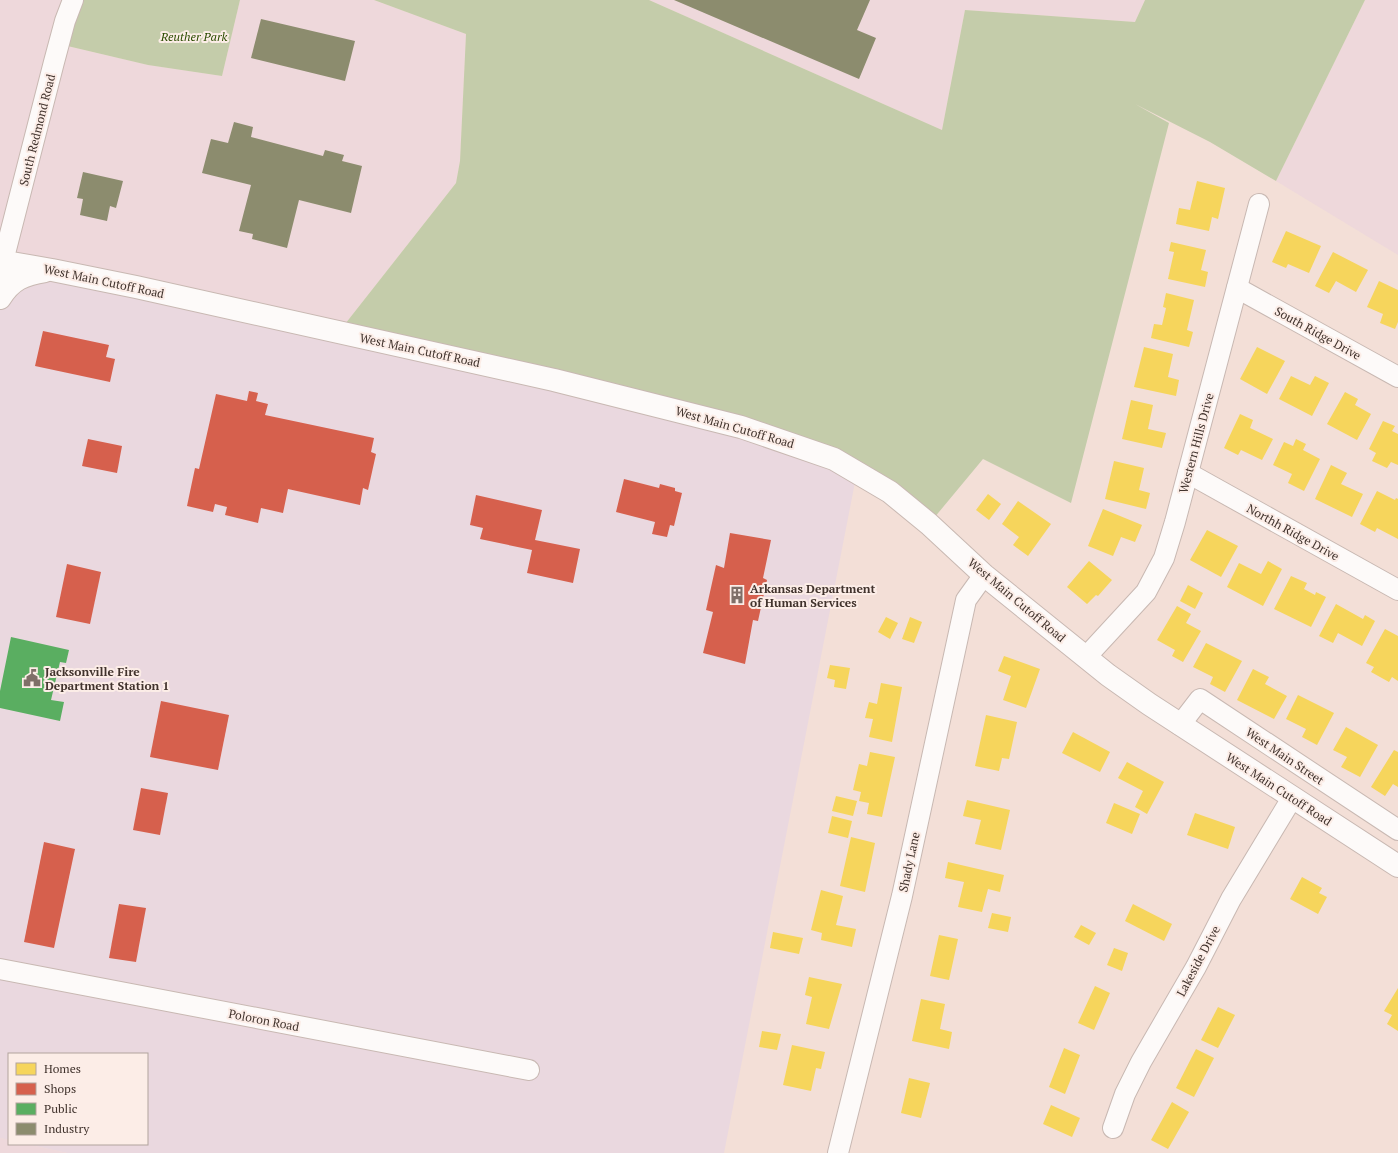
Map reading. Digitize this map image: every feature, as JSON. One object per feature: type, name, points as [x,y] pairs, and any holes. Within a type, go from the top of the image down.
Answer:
[{"type":"main road","name":"West Main Cutoff Road","points":[[1,265],[52,270],[554,380],[742,427],[779,438],[834,459],[890,492],[929,524],[984,575],[1086,657],[1143,700],[1398,866]]},
{"type":"main road","points":[[0,298],[16,280],[29,273],[52,270]]},
{"type":"street","name":"South Redmond Road","points":[[1,265],[54,62],[65,22],[73,0]]},
{"type":"street","name":"Western Hills Drive","points":[[1086,657],[1146,592],[1164,558],[1260,204]]},
{"type":"street","name":"South Ridge Drive","points":[[1237,288],[1398,377]]},
{"type":"street","name":"Northh Ridge Drive","points":[[1188,473],[1398,590]]},
{"type":"street","name":"Shady Lane","points":[[838,1153],[902,896],[966,600],[984,575]]},
{"type":"street","name":"West Main Street","points":[[1180,725],[1200,699],[1398,830]]},
{"type":"street","name":"Lakeside Drive","points":[[1112,1128],[1125,1094],[1142,1062],[1196,967],[1231,899],[1292,798]]},
{"type":"street","name":"Poloron Road","points":[[0,969],[528,1070]]},
{"type":"shaded area","points":[[0,0],[73,0],[59,44],[148,65],[222,76],[240,0],[374,0],[466,34],[460,161],[456,183],[338,333],[0,261]]},
{"type":"shaded area","points":[[649,0],[1145,0],[1135,22],[965,10],[942,130]]},
{"type":"shaded area","points":[[1365,0],[1398,0],[1398,255],[1276,181]]},
{"type":"shaded area","points":[[0,261],[554,380],[857,472],[724,1153],[67,1153],[31,1145],[148,1145],[148,1053],[8,1053],[8,1140],[0,1138]]},
{"type":"shaded area","points":[[0,1138],[8,1140],[8,1145],[31,1145],[67,1153],[0,1153]]},
{"type":"green space","name":"Reuther Park","points":[[73,0],[240,0],[222,76],[148,65],[59,44]]},
{"type":"green space","points":[[374,0],[649,0],[942,130],[965,10],[1135,22],[1145,0],[1365,0],[1276,181],[1210,142],[1135,104],[1169,123],[1071,503],[983,459],[929,524],[834,459],[338,333],[456,183],[460,161],[466,34]]},
{"type":"building: Homes","points":[[1197,181],[1225,188],[1218,219],[1212,217],[1209,231],[1176,224],[1179,208],[1190,210]]},
{"type":"building: Homes","points":[[1286,231],[1321,246],[1309,273],[1288,264],[1286,268],[1272,262]]},
{"type":"building: Homes","points":[[1171,242],[1206,250],[1201,270],[1208,272],[1205,287],[1168,279],[1174,252],[1169,251]]},
{"type":"building: Homes","points":[[1333,252],[1368,270],[1356,292],[1336,281],[1329,293],[1315,286]]},
{"type":"building: Homes","points":[[1379,281],[1398,290],[1398,322],[1395,329],[1380,323],[1383,314],[1367,307]]},
{"type":"building: Homes","points":[[1166,293],[1194,300],[1187,330],[1193,332],[1189,347],[1151,338],[1154,324],[1162,325],[1166,308],[1163,307]]},
{"type":"building: Homes","points":[[1144,347],[1173,354],[1168,377],[1179,380],[1176,396],[1134,387]]},
{"type":"building: Homes","points":[[1257,347],[1285,361],[1267,394],[1240,379]]},
{"type":"building: Homes","points":[[1291,376],[1310,385],[1315,376],[1329,383],[1312,416],[1279,399]]},
{"type":"building: Homes","points":[[1345,392],[1358,399],[1355,405],[1371,414],[1357,440],[1327,424]]},
{"type":"building: Homes","points":[[1131,400],[1153,405],[1148,429],[1166,433],[1162,448],[1122,439]]},
{"type":"building: Homes","points":[[1240,414],[1253,420],[1250,428],[1273,439],[1262,460],[1241,450],[1238,455],[1224,448]]},
{"type":"building: Homes","points":[[1383,421],[1395,426],[1392,431],[1398,434],[1398,465],[1391,462],[1387,468],[1372,461],[1376,453],[1369,449]]},
{"type":"building: Homes","points":[[1296,439],[1306,444],[1303,450],[1320,459],[1304,491],[1288,483],[1292,474],[1273,465],[1284,442],[1293,446]]},
{"type":"building: Homes","points":[[1114,461],[1144,468],[1139,490],[1150,493],[1146,509],[1105,499]]},
{"type":"building: Homes","points":[[1331,465],[1347,473],[1341,484],[1363,494],[1352,517],[1315,499]]},
{"type":"building: Homes","points":[[1377,491],[1395,500],[1396,498],[1398,499],[1398,539],[1377,528],[1375,532],[1360,524]]},
{"type":"building: Homes","points":[[988,494],[1001,504],[989,520],[976,510]]},
{"type":"building: Homes","points":[[1018,501],[1051,524],[1028,556],[1013,545],[1019,537],[1002,524]]},
{"type":"building: Homes","points":[[1103,509],[1142,525],[1135,542],[1121,537],[1113,556],[1088,546]]},
{"type":"building: Homes","points":[[1207,530],[1238,546],[1221,577],[1190,560]]},
{"type":"building: Homes","points":[[1089,561],[1112,580],[1098,596],[1096,595],[1087,604],[1067,587]]},
{"type":"building: Homes","points":[[1268,561],[1282,569],[1263,606],[1227,587],[1239,563],[1261,574]]},
{"type":"building: Homes","points":[[1291,576],[1307,583],[1304,589],[1315,595],[1316,592],[1326,597],[1311,627],[1274,609]]},
{"type":"building: Homes","points":[[1188,585],[1203,593],[1195,609],[1180,601]]},
{"type":"building: Homes","points":[[1336,604],[1363,619],[1365,615],[1375,621],[1362,646],[1338,633],[1333,643],[1319,636]]},
{"type":"building: Homes","points":[[1177,606],[1191,614],[1186,623],[1201,631],[1183,662],[1172,656],[1175,650],[1157,640]]},
{"type":"building: Homes","points":[[886,617],[898,623],[890,639],[878,632]]},
{"type":"building: Homes","points":[[910,617],[922,622],[914,643],[902,639]]},
{"type":"building: Homes","points":[[1385,629],[1398,636],[1398,681],[1392,677],[1389,682],[1371,672],[1374,667],[1366,663]]},
{"type":"building: Homes","points":[[1206,643],[1242,661],[1225,692],[1210,684],[1213,677],[1193,667]]},
{"type":"building: Homes","points":[[1004,656],[1040,669],[1026,708],[1003,700],[1011,676],[998,671]]},
{"type":"building: Homes","points":[[830,665],[850,668],[846,689],[834,687],[835,680],[827,678]]},
{"type":"building: Homes","points":[[1253,669],[1269,677],[1265,684],[1287,696],[1274,719],[1237,700]]},
{"type":"building: Homes","points":[[881,683],[902,687],[892,742],[869,737],[873,719],[865,718],[869,702],[877,704]]},
{"type":"building: Homes","points":[[1298,695],[1334,713],[1317,745],[1302,737],[1306,729],[1286,719]]},
{"type":"building: Homes","points":[[986,715],[1017,722],[1009,759],[1002,758],[999,771],[975,766]]},
{"type":"building: Homes","points":[[1346,727],[1378,745],[1360,777],[1341,767],[1347,757],[1333,750]]},
{"type":"building: Homes","points":[[1073,732],[1110,752],[1100,772],[1062,753]]},
{"type":"building: Homes","points":[[1394,750],[1398,752],[1398,787],[1393,784],[1385,796],[1371,787]]},
{"type":"building: Homes","points":[[870,752],[895,757],[882,817],[867,814],[869,803],[859,801],[861,792],[853,790],[859,764],[867,766]]},
{"type":"building: Homes","points":[[1127,762],[1164,782],[1147,814],[1135,807],[1143,791],[1118,778]]},
{"type":"building: Homes","points":[[836,796],[857,801],[853,816],[832,811]]},
{"type":"building: Homes","points":[[967,800],[1010,810],[1001,850],[975,844],[981,820],[963,816]]},
{"type":"building: Homes","points":[[1114,803],[1140,814],[1132,834],[1106,823]]},
{"type":"building: Homes","points":[[1195,813],[1235,827],[1228,849],[1187,835]]},
{"type":"building: Homes","points":[[832,816],[852,821],[848,838],[828,833]]},
{"type":"building: Homes","points":[[851,837],[875,843],[865,892],[840,886]]},
{"type":"building: Homes","points":[[948,862],[1004,875],[1000,892],[988,889],[982,912],[958,907],[964,882],[945,878]]},
{"type":"building: Homes","points":[[1302,877],[1322,888],[1319,893],[1327,897],[1318,914],[1290,899]]},
{"type":"building: Homes","points":[[821,890],[843,896],[836,925],[856,929],[852,947],[821,940],[822,933],[811,930]]},
{"type":"building: Homes","points":[[1133,904],[1172,924],[1164,941],[1125,921]]},
{"type":"building: Homes","points":[[992,913],[1011,917],[1008,932],[988,928]]},
{"type":"building: Homes","points":[[1081,925],[1096,933],[1089,945],[1074,937]]},
{"type":"building: Homes","points":[[773,932],[803,938],[799,954],[770,948]]},
{"type":"building: Homes","points":[[939,935],[958,939],[949,980],[930,976]]},
{"type":"building: Homes","points":[[1114,948],[1128,953],[1122,971],[1107,965]]},
{"type":"building: Homes","points":[[809,977],[842,984],[829,1029],[806,1024],[812,997],[805,995]]},
{"type":"building: Homes","points":[[1095,986],[1110,993],[1094,1030],[1078,1023]]},
{"type":"building: Homes","points":[[1398,988],[1398,1031],[1387,1024],[1392,1015],[1384,1011]]},
{"type":"building: Homes","points":[[921,999],[945,1004],[940,1029],[952,1032],[949,1049],[912,1041]]},
{"type":"building: Homes","points":[[1218,1007],[1235,1015],[1218,1048],[1201,1040]]},
{"type":"building: Homes","points":[[762,1031],[781,1034],[777,1050],[759,1047]]},
{"type":"building: Homes","points":[[792,1045],[825,1052],[821,1069],[816,1068],[811,1091],[783,1085]]},
{"type":"building: Homes","points":[[1064,1048],[1080,1055],[1065,1094],[1049,1087]]},
{"type":"building: Homes","points":[[1196,1049],[1214,1058],[1194,1097],[1176,1088]]},
{"type":"building: Homes","points":[[909,1078],[930,1083],[921,1118],[901,1113]]},
{"type":"building: Homes","points":[[1172,1102],[1189,1112],[1168,1149],[1151,1140]]},
{"type":"building: Homes","points":[[1051,1105],[1080,1118],[1072,1137],[1043,1124]]},
{"type":"building: Shops","points":[[43,331],[109,345],[106,357],[115,359],[110,382],[35,366]]},
{"type":"building: Shops","points":[[249,391],[258,393],[256,401],[268,404],[265,415],[374,438],[371,452],[376,454],[368,490],[363,488],[360,505],[288,489],[283,513],[261,508],[258,523],[225,515],[227,507],[215,504],[213,512],[187,506],[195,468],[199,469],[216,394],[247,401]]},
{"type":"building: Shops","points":[[88,439],[122,446],[117,473],[82,466]]},
{"type":"building: Shops","points":[[624,479],[659,488],[660,484],[675,488],[675,491],[682,493],[674,526],[670,525],[667,537],[652,534],[655,522],[616,512]]},
{"type":"building: Shops","points":[[476,495],[542,510],[535,540],[580,549],[573,583],[527,573],[532,550],[480,539],[483,528],[470,525]]},
{"type":"building: Shops","name":"Arkansas Department of Human Services","points":[[730,533],[771,540],[763,578],[767,580],[758,621],[753,620],[745,664],[703,653],[713,612],[706,610],[716,565],[724,568]]},
{"type":"building: Shops","points":[[67,564],[101,572],[90,624],[56,617]]},
{"type":"building: Shops","points":[[161,701],[229,715],[218,770],[150,757]]},
{"type":"building: Shops","points":[[141,788],[168,793],[160,835],[133,830]]},
{"type":"building: Shops","points":[[44,842],[75,849],[54,948],[24,942]]},
{"type":"building: Shops","points":[[119,904],[146,908],[136,962],[109,958]]},
{"type":"building: Public","points":[[11,637],[69,650],[66,663],[60,662],[51,700],[64,702],[60,721],[0,708],[0,691]]},
{"type":"building: Industry","points":[[674,0],[870,0],[857,30],[876,38],[859,79]]},
{"type":"building: Industry","points":[[261,19],[355,41],[345,81],[251,58]]},
{"type":"building: Industry","points":[[234,122],[253,127],[251,137],[323,156],[325,150],[344,155],[342,161],[362,166],[351,213],[299,200],[287,248],[252,239],[253,234],[239,231],[251,185],[202,173],[211,139],[228,143]]},
{"type":"building: Industry","points":[[83,172],[123,181],[116,208],[110,206],[107,221],[80,215],[83,199],[77,198]]},
{"type":"place","name":"Arkansas Department of Human Services","points":[[737,595]]},
{"type":"place","name":"Jacksonville Fire Department Station 1","points":[[32,678]]}]
